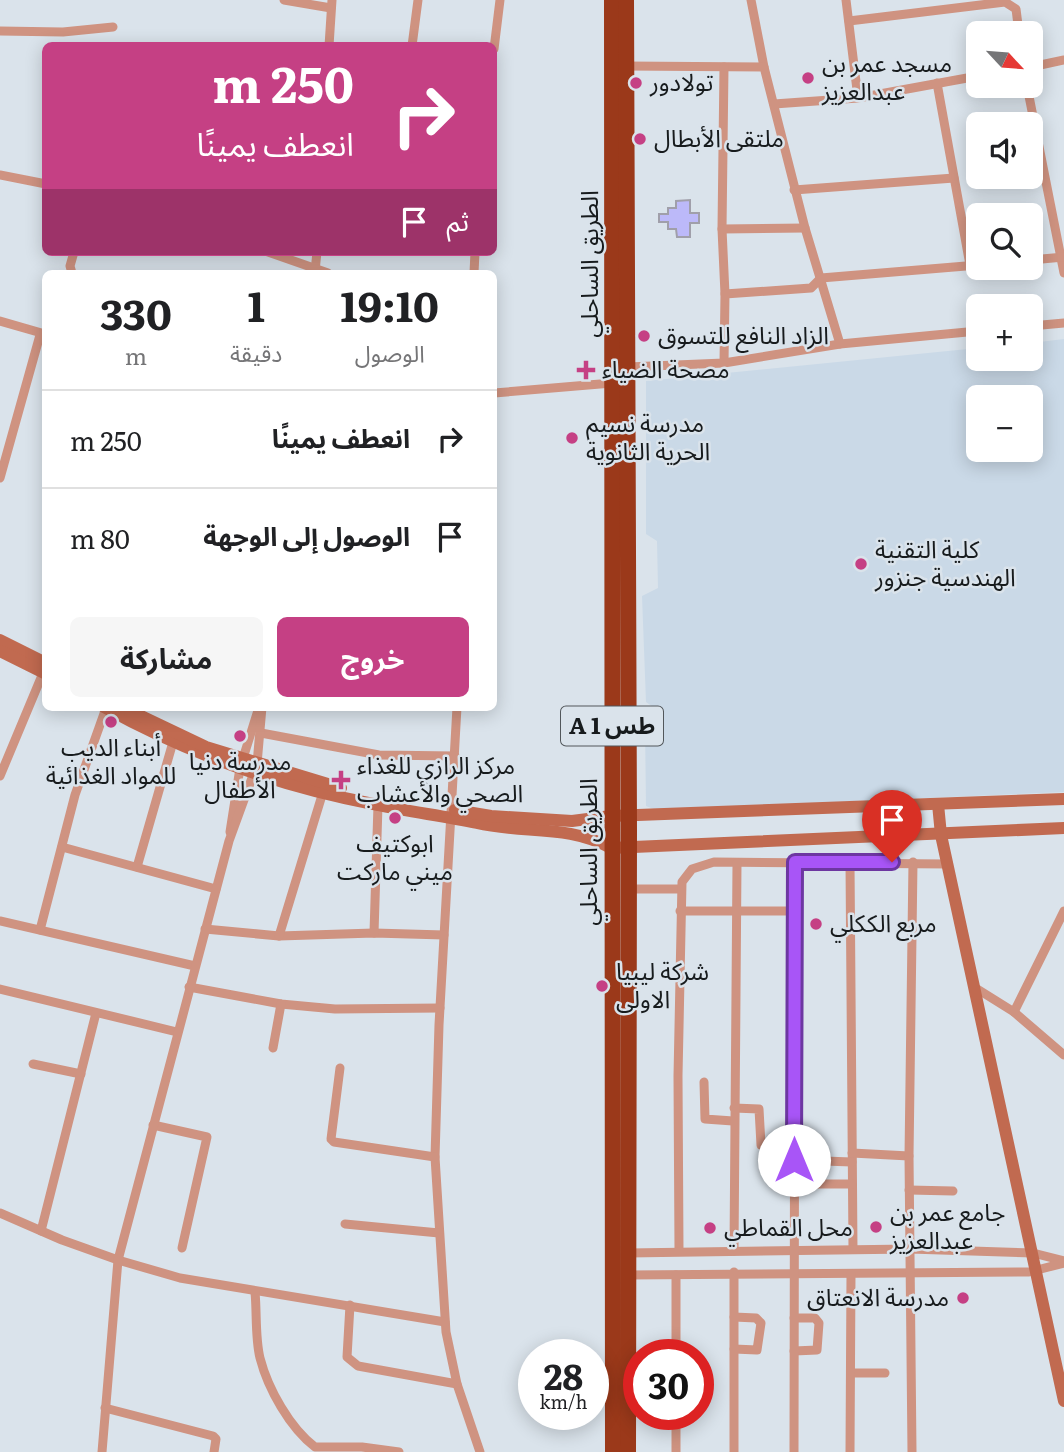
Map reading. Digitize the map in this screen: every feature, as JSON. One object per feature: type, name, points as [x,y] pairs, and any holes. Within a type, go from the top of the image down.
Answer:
[{"type":"highway","name":"الطريق الساحلي","points":[[612,0],[613,1452]]},
{"type":"highway","name":"الطريق الساحلي","points":[[626,0],[628,1452]]},
{"type":"street","points":[[284,0],[332,4],[329,42]]},
{"type":"street","points":[[413,42],[418,0]]},
{"type":"street","points":[[495,42],[500,0]]},
{"type":"street","points":[[751,0],[764,67],[794,190],[840,344]]},
{"type":"street","points":[[845,0],[858,98]]},
{"type":"street","points":[[849,21],[1004,2],[1016,9],[1018,21]]},
{"type":"street","points":[[0,31],[63,32],[113,27]]},
{"type":"street","points":[[1043,64],[1064,60]]},
{"type":"street","points":[[625,66],[764,67]]},
{"type":"street","points":[[724,67],[724,363]]},
{"type":"street","points":[[774,104],[858,98],[966,78]]},
{"type":"street","points":[[937,83],[966,230]]},
{"type":"street","points":[[1030,98],[1063,257],[1064,273]]},
{"type":"street","points":[[3,174],[42,183]]},
{"type":"street","points":[[794,190],[954,178]]},
{"type":"street","points":[[722,229],[805,228]]},
{"type":"street","points":[[278,256],[313,270]]},
{"type":"street","points":[[1043,259],[1063,257]]},
{"type":"street","points":[[725,294],[811,288],[821,278],[966,266]]},
{"type":"street","points":[[0,321],[42,334]]},
{"type":"street","points":[[1043,325],[1064,323]]},
{"type":"street","points":[[628,367],[724,363],[840,344],[966,332]]},
{"type":"street","points":[[0,478],[42,337]]},
{"type":"street","points":[[497,393],[612,383]]},
{"type":"street","points":[[0,640],[42,668]]},
{"type":"street","points":[[0,651],[42,669]]},
{"type":"street","points":[[0,776],[42,677]]},
{"type":"street","points":[[40,930],[75,795],[104,711]]},
{"type":"street","points":[[111,711],[173,742],[323,792],[377,805],[452,813],[572,821],[611,816],[1064,799]]},
{"type":"street","points":[[130,711],[242,764]]},
{"type":"street","points":[[229,841],[242,764],[259,711]]},
{"type":"street","points":[[102,1452],[118,1260],[229,841],[255,768],[261,733],[260,711]]},
{"type":"street","points":[[457,711],[440,1008],[435,1157],[445,1322],[457,1384],[480,1452]]},
{"type":"street","points":[[261,733],[379,755],[455,756]]},
{"type":"street","points":[[137,867],[173,742]]},
{"type":"street","points":[[255,768],[452,813],[480,824],[570,832],[611,848],[1064,828]]},
{"type":"street","points":[[279,936],[323,792]]},
{"type":"street","points":[[938,804],[941,835],[1064,1401]]},
{"type":"street","points":[[374,933],[377,805]]},
{"type":"street","points":[[62,847],[216,889]]},
{"type":"street","points":[[680,1251],[682,882],[692,869],[714,862],[948,864]]},
{"type":"street","points":[[794,1452],[795,862]]},
{"type":"street","points":[[912,1452],[909,1156],[913,862]]},
{"type":"street","points":[[734,1251],[737,863]]},
{"type":"street","points":[[850,863],[853,1249]]},
{"type":"street","points":[[629,889],[681,888]]},
{"type":"street","points":[[680,911],[795,911]]},
{"type":"street","points":[[1014,1012],[1064,911]]},
{"type":"street","points":[[0,921],[195,966]]},
{"type":"street","points":[[205,929],[279,936],[374,933],[444,935]]},
{"type":"street","points":[[189,987],[281,1004],[335,1009],[440,1008]]},
{"type":"street","points":[[974,988],[1014,1012],[1064,1055]]},
{"type":"street","points":[[0,989],[177,1032]]},
{"type":"street","points":[[273,1048],[281,1004]]},
{"type":"street","points":[[41,1231],[96,1013]]},
{"type":"street","points":[[33,1064],[81,1074]]},
{"type":"street","points":[[340,1068],[331,1139],[334,1142],[435,1157]]},
{"type":"street","points":[[704,1082],[705,1119],[733,1121]]},
{"type":"street","points":[[734,1108],[759,1109],[761,1145],[773,1145]]},
{"type":"street","points":[[153,1125],[207,1137],[181,1248]]},
{"type":"street","points":[[794,1160],[909,1156]]},
{"type":"street","points":[[795,1184],[852,1184]]},
{"type":"street","points":[[909,1190],[953,1191]]},
{"type":"street","points":[[0,1213],[118,1260],[180,1278],[445,1322]]},
{"type":"street","points":[[345,1224],[439,1233]]},
{"type":"street","points":[[628,1253],[910,1249],[1033,1253],[1064,1262]]},
{"type":"street","points":[[628,1275],[1037,1270],[1064,1262]]},
{"type":"street","points":[[734,1272],[734,1452]]},
{"type":"street","points":[[850,1452],[851,1274]]},
{"type":"street","points":[[676,1275],[676,1339]]},
{"type":"street","points":[[255,1292],[260,1357],[275,1393],[301,1435],[315,1447],[362,1447],[399,1452]]},
{"type":"street","points":[[350,1306],[347,1357],[351,1362],[358,1366],[457,1384]]},
{"type":"street","points":[[734,1317],[756,1318],[761,1323],[757,1350],[734,1349]]},
{"type":"street","points":[[794,1318],[815,1318],[819,1323],[817,1350],[794,1351]]},
{"type":"street","points":[[851,1373],[885,1373]]},
{"type":"street","points":[[105,1408],[213,1436],[216,1439],[214,1452]]},
{"type":"street","points":[[676,1430],[676,1452]]},
{"type":"shaded area","name":"كلية التقنية الهندسية جنزور","points":[[1064,339],[1064,792],[656,810],[646,806],[645,725],[655,718],[653,707],[646,702],[642,596],[658,588],[657,541],[646,534],[646,381],[966,349],[966,371],[1043,371],[1043,342]]},
{"type":"building","points":[[690,200],[690,213],[699,213],[699,223],[690,223],[690,237],[677,237],[676,229],[668,229],[668,222],[659,222],[659,214],[668,214],[668,208],[676,208],[676,201]]},
{"type":"place","name":"مسجد عمر بن عبدالعزيز","points":[[808,78]]},
{"type":"place","name":"تولادور","points":[[636,83]]},
{"type":"place","name":"ملتقى الأبطال","points":[[640,139]]},
{"type":"place","name":"الزاد النافع للتسوق","points":[[644,336]]},
{"type":"place","name":"مصحة الضياء","points":[[586,370]]},
{"type":"place","name":"مدرسة نسيم الحرية الثانوية","points":[[572,438]]},
{"type":"place","name":"كلية التقنية الهندسية جنزور","points":[[861,564]]},
{"type":"place","name":"أبناء الديب للمواد الغذائية","points":[[111,722]]},
{"type":"place","name":"مدرسة دنيا الأطفال","points":[[240,736]]},
{"type":"place","name":"مركز الرازي للغذاء الصحي والأعشاب","points":[[341,780]]},
{"type":"place","name":"ابوكتيف ميني ماركت","points":[[395,818]]},
{"type":"place","name":"مربع الككلي","points":[[816,924]]},
{"type":"place","name":"شركة ليبيا الاولى","points":[[602,986]]},
{"type":"place","name":"جامع عمر بن عبدالعزيز","points":[[876,1227]]},
{"type":"place","name":"محل القماطي","points":[[710,1228]]},
{"type":"place","name":"مدرسة الانعتاق","points":[[963,1298]]},
{"type":"route","points":[[794,1160],[795,862],[892,862]]}]
